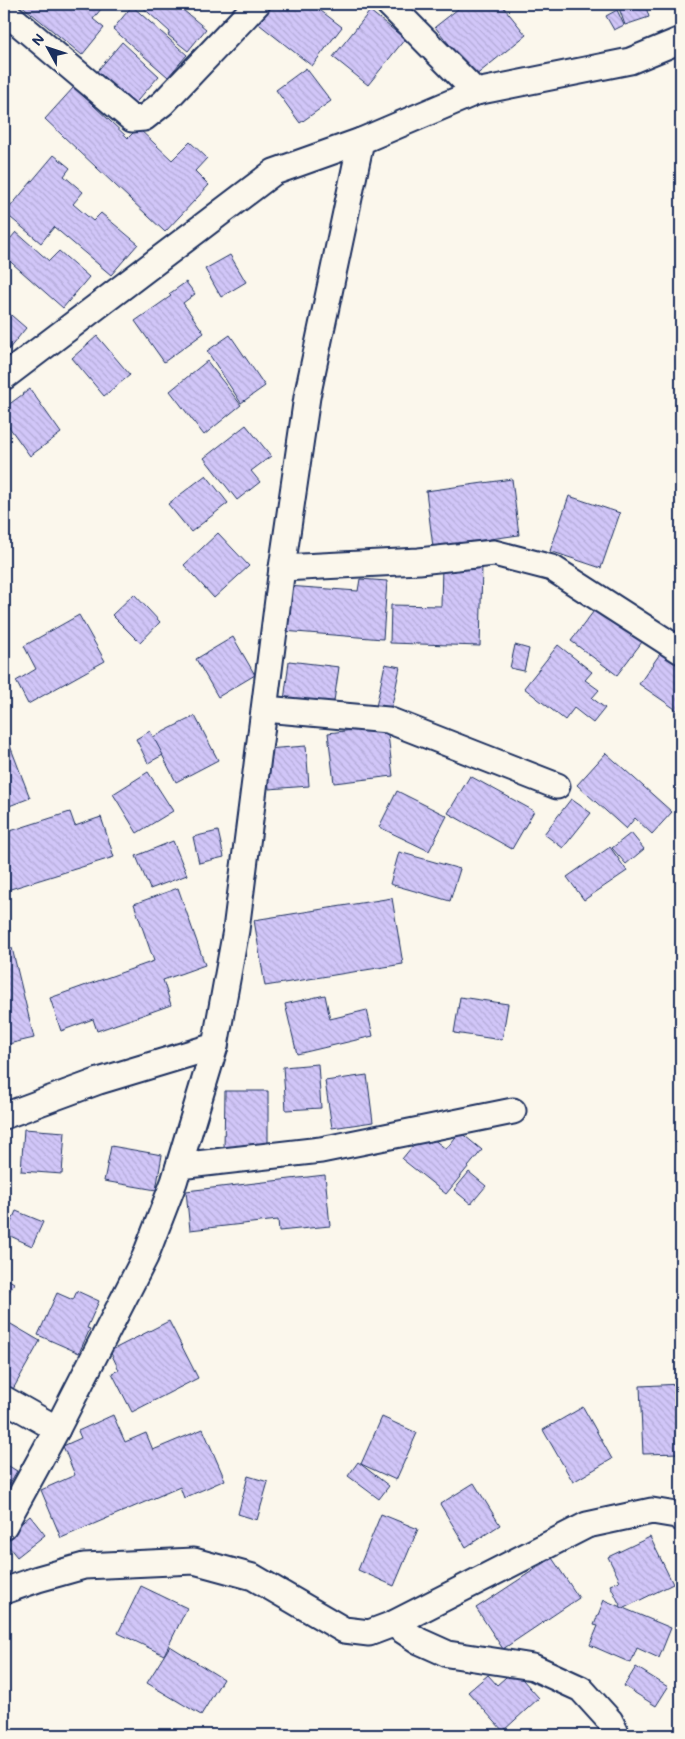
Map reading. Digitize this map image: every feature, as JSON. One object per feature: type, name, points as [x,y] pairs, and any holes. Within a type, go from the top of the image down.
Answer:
[{"type":"street","points":[[4,11],[132,119],[144,118],[163,103],[257,4]]},
{"type":"street","points":[[389,4],[476,92]]},
{"type":"street","points":[[4,378],[274,172],[361,141],[476,92],[630,61],[681,40]]},
{"type":"street","points":[[4,1526],[145,1257],[179,1166],[215,1046],[236,930],[282,568],[307,396],[361,141]]},
{"type":"street","points":[[282,568],[419,561],[494,553],[552,568],[681,651]]},
{"type":"street","points":[[265,709],[388,720],[557,786]]},
{"type":"street","points":[[4,1116],[99,1081],[215,1046]]},
{"type":"street","points":[[179,1166],[321,1150],[513,1111]]},
{"type":"street","points":[[4,1399],[57,1428]]},
{"type":"street","points":[[4,1591],[84,1566],[194,1561],[252,1577],[344,1630],[369,1633],[393,1624],[587,1525],[652,1511],[676,1515],[681,1518]]},
{"type":"street","points":[[393,1624],[419,1641],[448,1654],[532,1667],[581,1688],[610,1721],[617,1735]]},
{"type":"building","points":[[20,4],[105,4],[93,19],[104,28],[82,55]]},
{"type":"building","points":[[139,4],[188,4],[183,10],[206,29],[188,51],[168,35],[170,32]]},
{"type":"building","points":[[269,4],[312,4],[342,27],[312,66],[255,21]]},
{"type":"building","points":[[463,4],[501,4],[526,35],[475,76],[435,27]]},
{"type":"building","points":[[632,4],[645,4],[649,17],[625,25],[619,8]]},
{"type":"building","points":[[132,6],[187,55],[168,77],[113,29]]},
{"type":"building","points":[[617,10],[624,25],[614,30],[606,16]]},
{"type":"building","points":[[370,11],[405,39],[368,85],[333,57]]},
{"type":"building","points":[[122,42],[159,76],[131,108],[94,75]]},
{"type":"building","points":[[306,68],[331,101],[300,123],[276,90]]},
{"type":"building","points":[[74,87],[128,138],[138,128],[172,160],[190,142],[207,158],[195,171],[209,185],[165,232],[45,119]]},
{"type":"building","points":[[54,155],[70,168],[64,176],[83,192],[73,204],[93,221],[101,213],[138,244],[111,275],[54,227],[41,243],[5,213]]},
{"type":"building","points":[[16,232],[49,261],[59,251],[89,277],[63,308],[4,256],[4,246]]},
{"type":"building","points":[[230,255],[246,282],[221,297],[205,269]]},
{"type":"building","points":[[186,282],[195,294],[183,303],[204,333],[164,362],[135,321],[171,296],[169,294]]},
{"type":"building","points":[[4,309],[26,328],[4,355]]},
{"type":"building","points":[[230,335],[265,386],[241,403],[207,351]]},
{"type":"building","points":[[97,336],[130,375],[104,396],[72,358]]},
{"type":"building","points":[[207,361],[241,405],[204,435],[170,391]]},
{"type":"building","points":[[30,389],[61,433],[30,456],[4,420],[4,408]]},
{"type":"building","points":[[246,425],[271,456],[251,471],[260,482],[237,500],[204,458]]},
{"type":"building","points":[[206,475],[228,503],[191,532],[168,504]]},
{"type":"building","points":[[512,479],[519,535],[433,547],[426,491]]},
{"type":"building","points":[[569,496],[620,513],[601,568],[550,551]]},
{"type":"building","points":[[218,533],[249,566],[214,598],[184,565]]},
{"type":"building","points":[[442,565],[482,566],[480,646],[390,643],[391,605],[441,606]]},
{"type":"building","points":[[360,579],[387,581],[383,639],[283,631],[287,586],[358,591]]},
{"type":"building","points":[[134,594],[160,622],[140,643],[112,615]]},
{"type":"building","points":[[600,603],[645,638],[617,675],[571,641]]},
{"type":"building","points":[[79,615],[105,661],[28,704],[16,681],[36,669],[24,646]]},
{"type":"building","points":[[233,637],[255,675],[218,697],[196,659]]},
{"type":"building","points":[[515,645],[529,649],[524,671],[510,668]]},
{"type":"building","points":[[558,645],[592,672],[585,680],[599,690],[592,698],[605,708],[593,723],[574,708],[565,720],[524,688]]},
{"type":"building","points":[[664,648],[681,659],[681,713],[639,684]]},
{"type":"building","points":[[289,661],[339,667],[333,708],[284,701]]},
{"type":"building","points":[[385,664],[400,667],[391,710],[376,707]]},
{"type":"building","points":[[195,716],[218,760],[176,782],[153,737]]},
{"type":"building","points":[[387,726],[393,776],[334,783],[328,733]]},
{"type":"building","points":[[4,730],[30,798],[4,808]]},
{"type":"building","points":[[150,731],[163,755],[148,763],[136,739]]},
{"type":"building","points":[[306,746],[309,786],[269,789],[266,749]]},
{"type":"building","points":[[606,753],[672,812],[652,834],[635,818],[626,829],[577,785]]},
{"type":"building","points":[[148,772],[173,811],[137,833],[113,794]]},
{"type":"building","points":[[470,776],[534,811],[512,849],[448,813]]},
{"type":"building","points":[[397,791],[447,816],[429,851],[379,827]]},
{"type":"building","points":[[571,799],[591,813],[563,848],[544,834]]},
{"type":"building","points":[[70,812],[75,826],[101,817],[114,857],[4,891],[4,833]]},
{"type":"building","points":[[218,831],[224,857],[199,863],[193,837]]},
{"type":"building","points":[[631,833],[644,849],[626,864],[612,848]]},
{"type":"building","points":[[173,841],[187,875],[150,889],[136,856]]},
{"type":"building","points":[[610,847],[627,871],[584,900],[567,877]]},
{"type":"building","points":[[399,852],[460,869],[450,901],[390,884]]},
{"type":"building","points":[[178,888],[205,965],[163,980],[171,1005],[97,1031],[93,1019],[61,1031],[50,998],[154,961],[134,904]]},
{"type":"building","points":[[392,898],[403,964],[265,986],[254,920]]},
{"type":"building","points":[[12,948],[34,1038],[4,1045],[4,950]]},
{"type":"building","points":[[325,995],[330,1019],[367,1010],[373,1036],[297,1054],[285,1004]]},
{"type":"building","points":[[460,997],[508,1004],[502,1040],[454,1033]]},
{"type":"building","points":[[318,1064],[321,1108],[286,1110],[283,1067]]},
{"type":"building","points":[[367,1075],[373,1122],[332,1128],[325,1081]]},
{"type":"building","points":[[225,1091],[268,1091],[268,1149],[224,1149]]},
{"type":"building","points":[[24,1129],[65,1132],[62,1174],[21,1171]]},
{"type":"building","points":[[424,1132],[446,1149],[460,1132],[482,1150],[446,1194],[402,1159]]},
{"type":"building","points":[[111,1146],[162,1155],[156,1190],[104,1181]]},
{"type":"building","points":[[469,1172],[486,1186],[471,1204],[454,1190]]},
{"type":"building","points":[[325,1175],[330,1226],[279,1231],[278,1220],[190,1230],[186,1191]]},
{"type":"building","points":[[16,1211],[43,1222],[32,1246],[6,1234]]},
{"type":"building","points":[[4,1277],[14,1283],[4,1301]]},
{"type":"building","points":[[77,1291],[99,1301],[87,1328],[90,1329],[79,1353],[38,1335],[57,1293],[73,1300]]},
{"type":"building","points":[[4,1320],[40,1341],[12,1391],[4,1386]]},
{"type":"building","points":[[169,1321],[198,1378],[132,1412],[112,1373],[119,1370],[110,1351]]},
{"type":"building","points":[[681,1384],[681,1453],[643,1454],[640,1386]]},
{"type":"building","points":[[583,1407],[612,1459],[573,1482],[543,1430]]},
{"type":"building","points":[[113,1415],[125,1442],[146,1433],[153,1450],[203,1429],[225,1480],[184,1498],[180,1487],[61,1538],[41,1490],[75,1475],[63,1446],[81,1438],[78,1431]]},
{"type":"building","points":[[382,1417],[417,1433],[396,1480],[361,1464]]},
{"type":"building","points":[[358,1462],[389,1486],[379,1499],[348,1476]]},
{"type":"building","points":[[4,1463],[17,1471],[9,1485],[4,1481]]},
{"type":"building","points":[[248,1476],[268,1482],[257,1520],[238,1514]]},
{"type":"building","points":[[474,1483],[500,1525],[466,1547],[440,1504]]},
{"type":"building","points":[[381,1514],[418,1529],[394,1586],[358,1570]]},
{"type":"building","points":[[30,1516],[45,1535],[17,1557],[4,1541],[4,1538]]},
{"type":"building","points":[[650,1537],[673,1584],[622,1609],[610,1585],[620,1581],[608,1557]]},
{"type":"building","points":[[552,1558],[579,1598],[503,1649],[476,1608]]},
{"type":"building","points":[[141,1586],[187,1608],[164,1655],[118,1633]]},
{"type":"building","points":[[604,1600],[671,1628],[659,1658],[637,1648],[631,1663],[590,1645],[598,1626],[594,1625]]},
{"type":"building","points":[[170,1646],[223,1679],[201,1715],[147,1683]]},
{"type":"building","points":[[636,1667],[668,1687],[656,1706],[624,1686]]},
{"type":"building","points":[[514,1670],[539,1698],[503,1731],[468,1692],[488,1675],[497,1685]]}]
